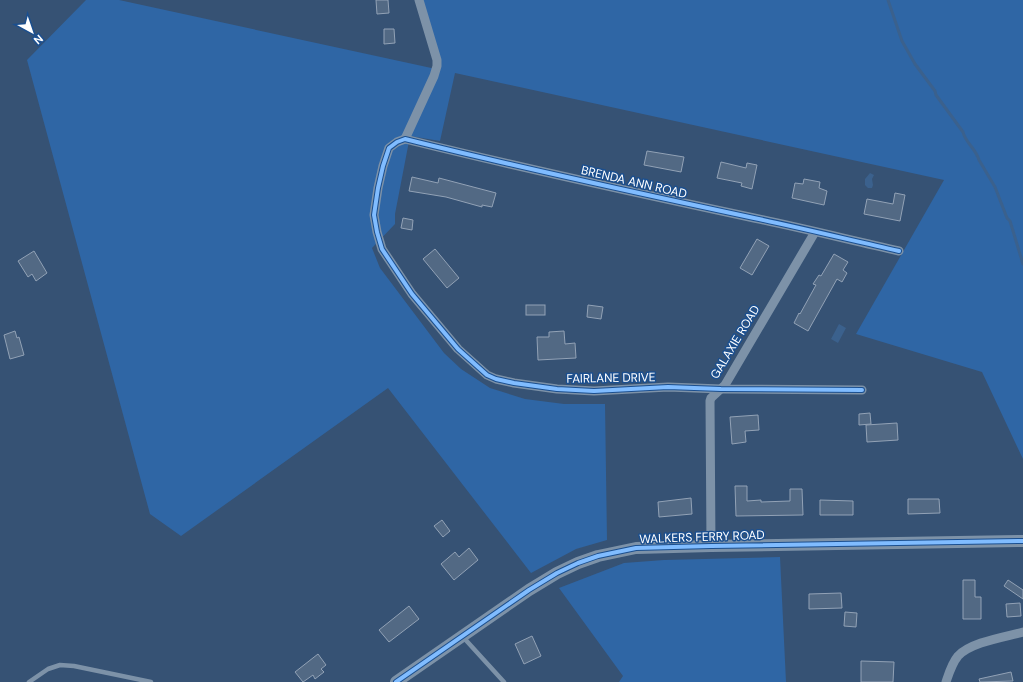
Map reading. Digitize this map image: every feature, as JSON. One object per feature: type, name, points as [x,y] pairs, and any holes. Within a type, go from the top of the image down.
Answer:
[{"type":"street","points":[[405,139],[434,76],[437,66],[434,48],[419,0]]},
{"type":"street","name":"FAIRLANE DRIVE","points":[[405,139],[397,142],[389,148],[378,188],[374,216],[382,248],[412,294],[458,349],[487,375],[496,379],[557,389],[594,391],[668,387],[862,390]]},
{"type":"street","name":"BRENDA ANN ROAD","points":[[405,139],[477,157],[899,251]]},
{"type":"street","name":"GALAXIE ROAD","points":[[711,546],[709,406],[712,398],[725,385],[814,232]]},
{"type":"street","name":"WALKERS FERRY ROAD","points":[[396,682],[462,636],[552,577],[598,556],[636,548],[1023,541]]},
{"type":"street","points":[[946,682],[955,660],[972,646],[1023,632]]},
{"type":"lane","points":[[462,636],[504,682]]},
{"type":"lane","points":[[29,682],[48,669],[60,665],[74,666],[151,682]]},
{"type":"shaded area","points":[[86,0],[119,0],[436,69],[421,0],[1023,0],[1023,459],[982,372],[856,334],[944,180],[455,73],[440,141],[410,136],[395,214],[395,224],[372,248],[380,268],[444,353],[461,369],[490,388],[525,399],[564,404],[605,404],[607,540],[576,549],[531,573],[388,388],[181,536],[150,514],[27,60]]},
{"type":"shaded area","points":[[870,173],[874,175],[872,179],[873,185],[872,188],[868,188],[865,185],[865,179]]},
{"type":"shaded area","points":[[839,324],[846,328],[838,343],[831,339]]},
{"type":"shaded area","points":[[780,557],[786,682],[619,682],[623,676],[559,588],[624,563],[664,560]]},
{"type":"building","points":[[376,0],[388,0],[389,13],[377,14]]},
{"type":"building","points":[[384,29],[394,29],[395,43],[384,44]]},
{"type":"building","points":[[647,151],[684,157],[681,172],[644,165]]},
{"type":"building","points":[[721,162],[746,168],[747,163],[757,165],[752,189],[741,186],[742,183],[717,178]]},
{"type":"building","points":[[412,177],[438,183],[439,178],[496,193],[492,207],[482,205],[482,207],[446,197],[409,191]]},
{"type":"building","points":[[804,179],[820,182],[819,188],[827,191],[824,205],[792,198],[795,183],[803,184]]},
{"type":"building","points":[[895,193],[905,195],[900,221],[864,214],[867,199],[893,204]]},
{"type":"building","points":[[403,218],[413,220],[412,230],[401,228]]},
{"type":"building","points":[[757,239],[769,246],[752,275],[740,268]]},
{"type":"building","points":[[435,249],[459,278],[447,288],[423,259]]},
{"type":"building","points":[[34,251],[47,273],[36,281],[32,274],[28,277],[18,261]]},
{"type":"building","points":[[834,254],[848,262],[843,270],[847,273],[842,282],[837,279],[808,331],[794,323],[816,285],[813,284],[819,275],[821,276]]},
{"type":"building","points":[[526,305],[545,305],[545,315],[526,315]]},
{"type":"building","points":[[588,305],[603,307],[601,319],[587,317]]},
{"type":"building","points":[[15,331],[17,338],[19,337],[24,355],[10,359],[4,335]]},
{"type":"building","points":[[564,331],[565,344],[575,343],[576,358],[538,360],[537,337],[549,337],[549,332]]},
{"type":"building","points":[[870,413],[871,424],[859,425],[859,414]]},
{"type":"building","points":[[758,415],[759,430],[745,431],[746,442],[732,444],[730,417]]},
{"type":"building","points":[[897,423],[898,440],[867,442],[866,425]]},
{"type":"building","points":[[735,486],[747,486],[747,501],[761,500],[761,502],[790,501],[790,489],[802,489],[803,515],[736,516]]},
{"type":"building","points":[[691,498],[692,514],[659,517],[658,502]]},
{"type":"building","points":[[908,499],[939,499],[940,513],[908,514]]},
{"type":"building","points":[[820,500],[853,501],[853,515],[820,515]]},
{"type":"building","points":[[442,520],[450,531],[443,537],[434,526]]},
{"type":"building","points":[[469,548],[478,560],[454,580],[441,564],[455,552],[459,557]]},
{"type":"building","points":[[963,580],[975,580],[975,597],[981,597],[981,619],[963,619]]},
{"type":"building","points":[[1008,580],[1023,590],[1023,599],[1004,586]]},
{"type":"building","points":[[841,593],[842,608],[809,609],[809,594]]},
{"type":"building","points":[[1020,603],[1021,616],[1007,617],[1006,604]]},
{"type":"building","points":[[409,606],[419,619],[389,642],[379,630]]},
{"type":"building","points":[[845,612],[857,613],[856,627],[844,626]]},
{"type":"building","points":[[532,636],[541,656],[524,664],[515,644]]},
{"type":"building","points":[[318,654],[326,665],[321,669],[324,672],[315,679],[313,675],[303,682],[295,672]]},
{"type":"building","points":[[861,661],[894,662],[893,682],[861,682]]},
{"type":"building","points":[[1011,672],[1013,681],[980,682],[979,679]]},
{"type":"waterway","points":[[888,0],[902,41],[915,64],[963,132],[995,187],[1007,218],[1010,221],[1023,264]]},
{"type":"cycle path","points":[[862,390],[668,387],[594,391],[557,389],[514,383],[496,379],[487,375],[458,349],[412,294],[382,249],[374,215],[383,166],[389,148],[397,142],[405,139],[623,190],[899,251]]},
{"type":"cycle path","points":[[396,682],[529,590],[557,573],[598,556],[636,548],[1023,541]]}]
